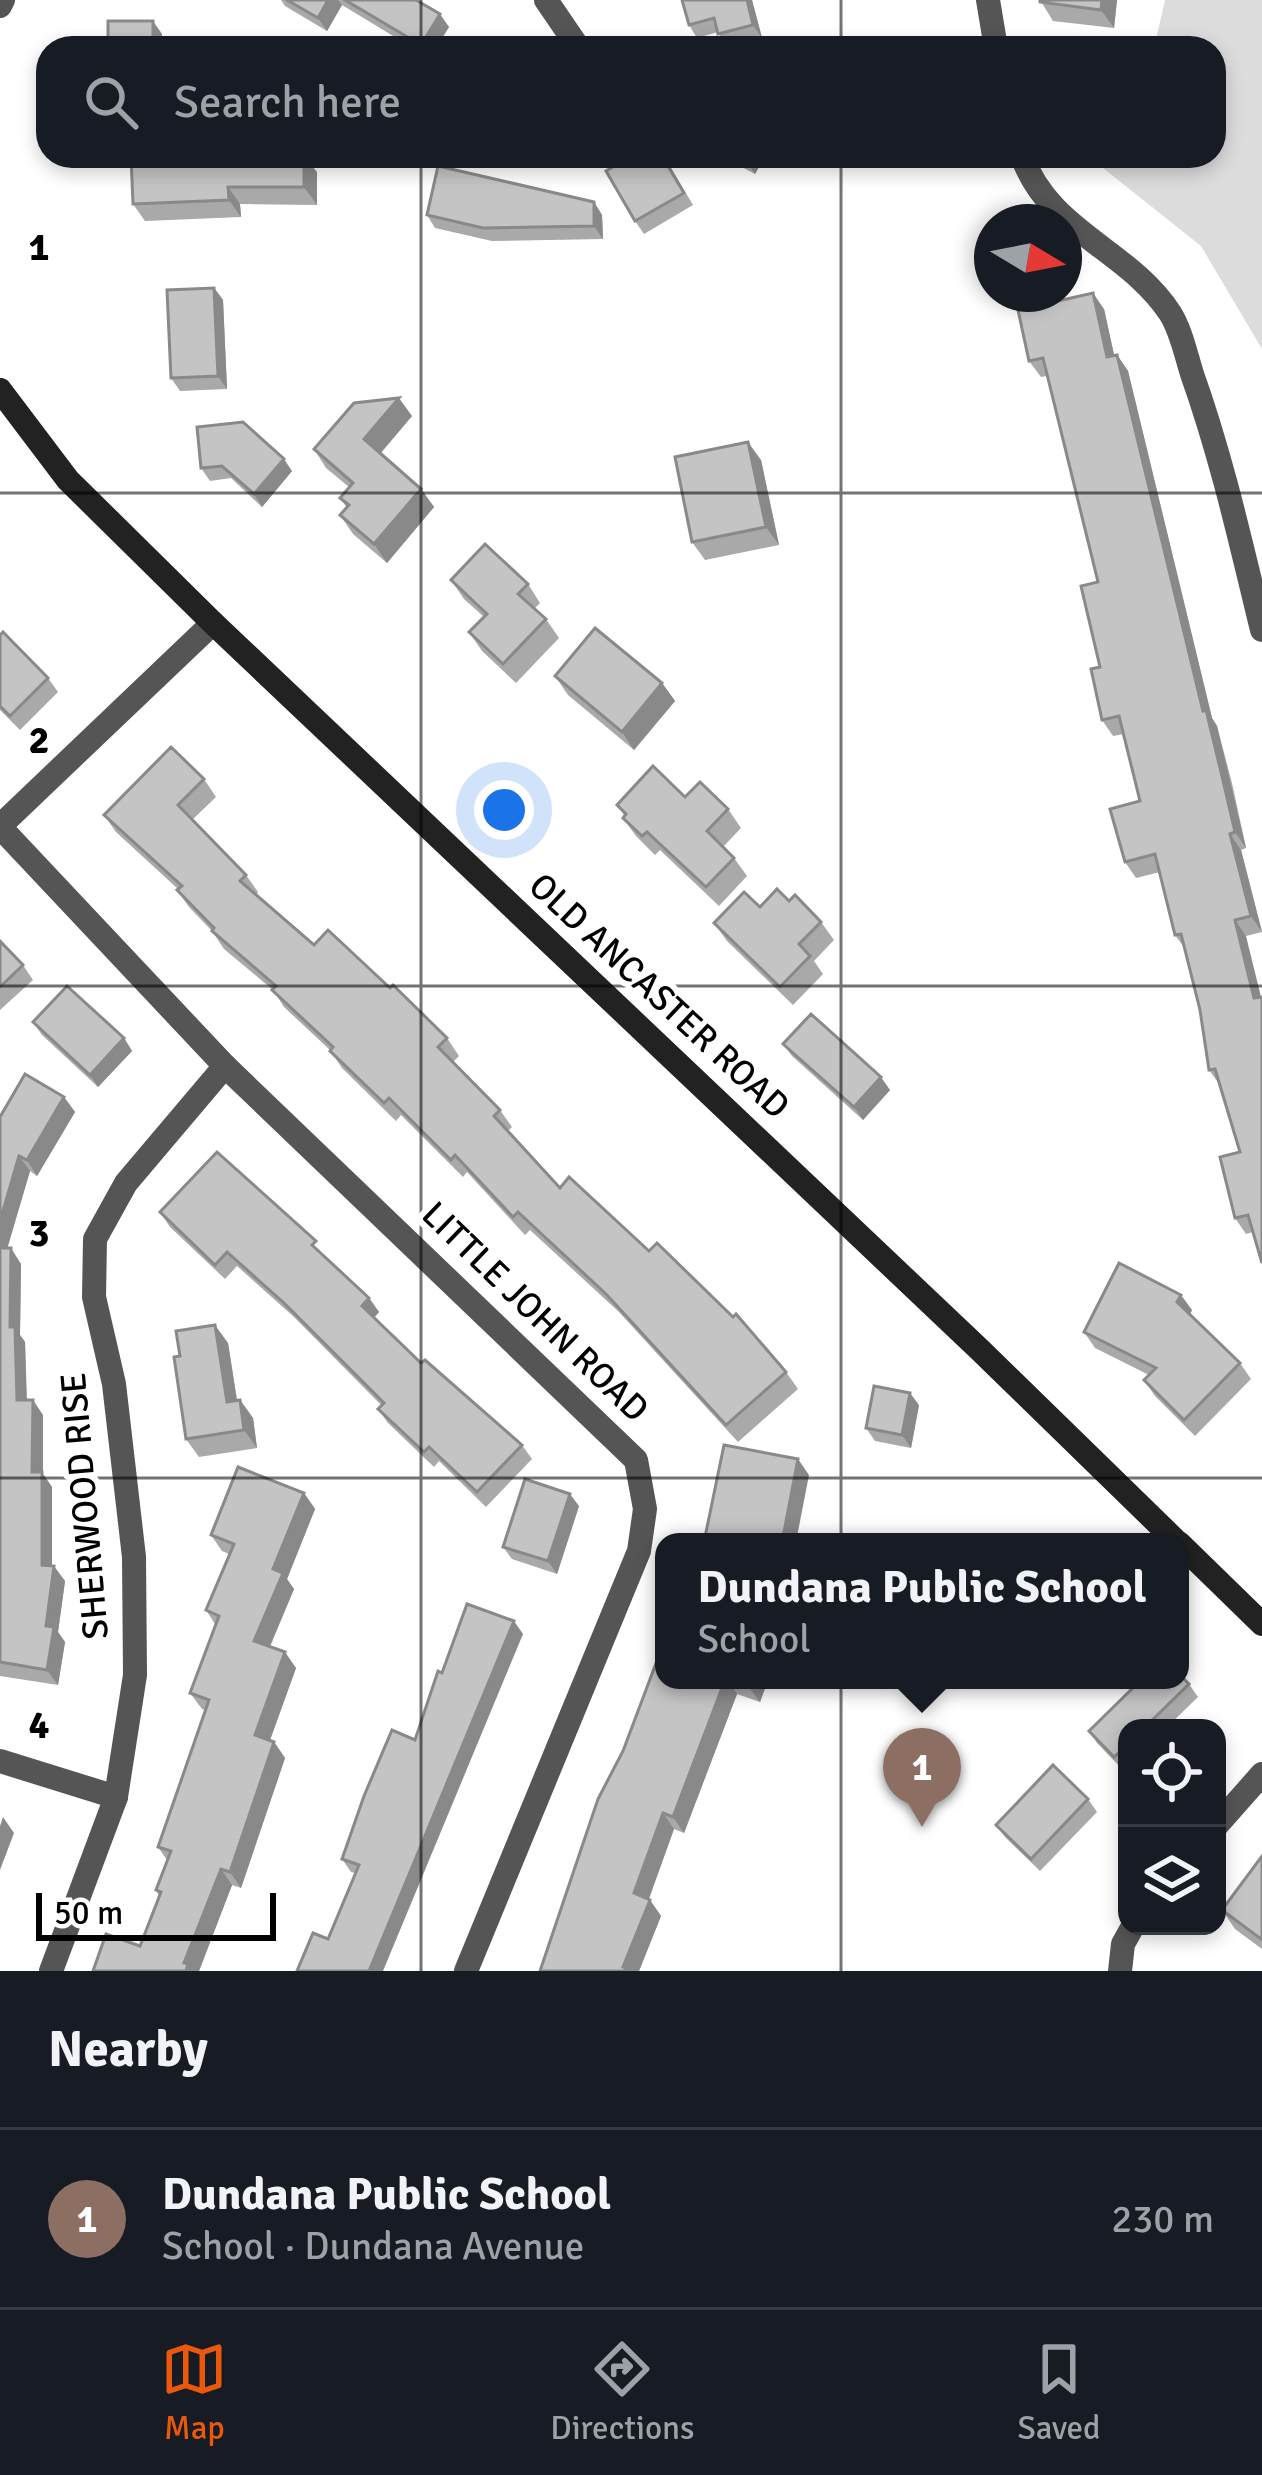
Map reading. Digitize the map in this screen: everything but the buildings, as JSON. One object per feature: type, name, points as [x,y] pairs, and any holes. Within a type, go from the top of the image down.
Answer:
[{"type":"street","points":[[546,0],[571,36]]},
{"type":"street","points":[[988,0],[994,36]]},
{"type":"street","points":[[1026,168],[1032,185],[1073,228],[1128,266],[1172,315],[1216,443],[1262,630]]},
{"type":"street","name":"OLD ANCASTER ROAD","points":[[0,391],[68,480],[213,623],[1169,1533]]},
{"type":"street","name":"LITTLE JOHN ROAD","points":[[213,623],[0,827],[225,1066],[636,1460],[645,1509],[638,1551],[466,1971]]},
{"type":"street","name":"SHERWOOD RISE","points":[[51,1971],[116,1797],[135,1675],[134,1557],[114,1384],[94,1297],[95,1239],[126,1183],[225,1066]]},
{"type":"street","name":"OLD ANCASTER ROAD","points":[[1189,1553],[1262,1624]]},
{"type":"street","points":[[0,1761],[116,1797]]},
{"type":"street","points":[[1226,1815],[1262,1774]]},
{"type":"street","points":[[1120,1971],[1128,1935]]},
{"type":"shaded area","points":[[1165,0],[1262,0],[1262,349],[1201,246],[1103,168],[1226,168],[1226,36],[1157,36]]},
{"type":"place","name":"Dundana Public School","points":[[922,1827]]}]
